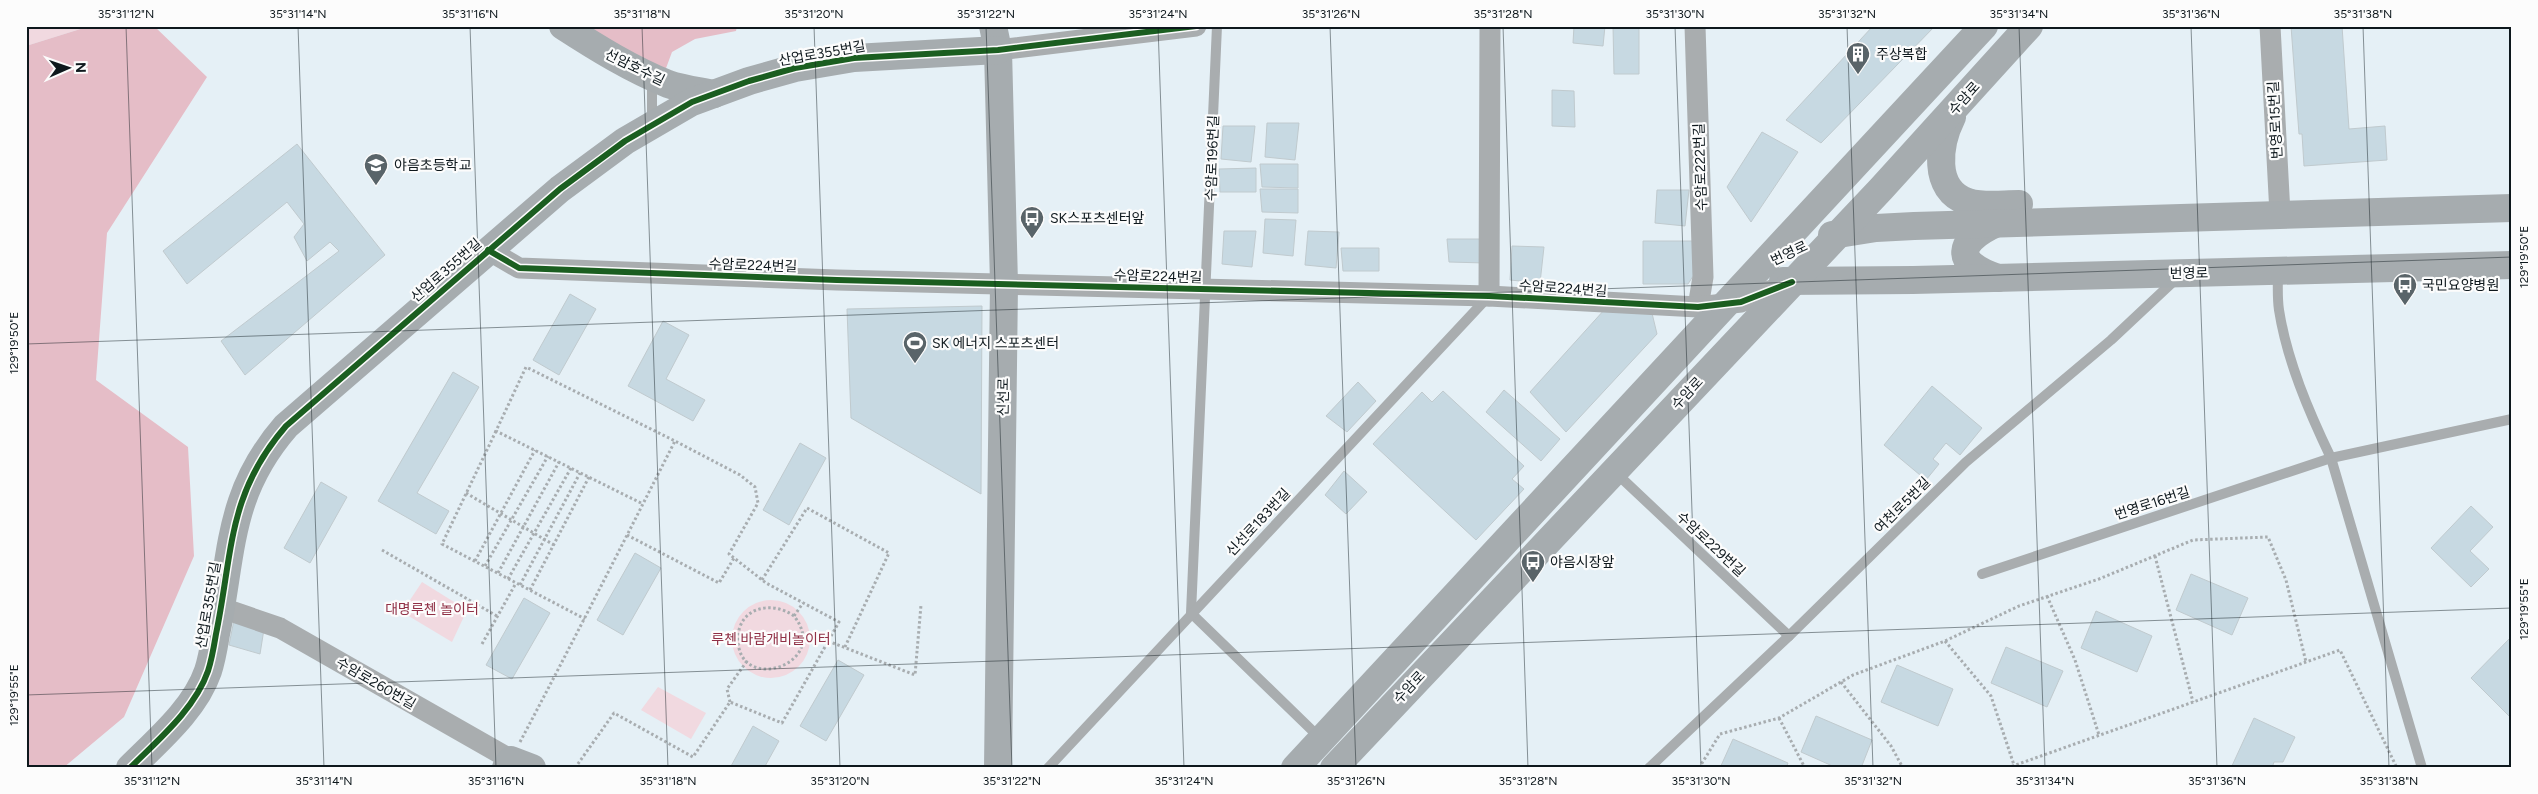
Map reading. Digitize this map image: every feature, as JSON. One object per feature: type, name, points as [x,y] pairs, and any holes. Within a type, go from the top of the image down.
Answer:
[{"type":"main road","name":"선암호수길","points":[[563,26],[614,59],[652,77],[670,85],[714,94]]},
{"type":"main road","name":"수암로","points":[[1295,768],[1984,26]]},
{"type":"main road","name":"수암로","points":[[1343,764],[1614,471],[1839,233],[2029,26]]},
{"type":"main road","name":"산업로355번길","points":[[136,766],[171,727],[194,696],[208,672],[222,608],[232,535],[244,492],[267,448],[286,426],[560,189],[625,141],[692,102],[714,94],[794,68],[996,38]]},
{"type":"main road","name":"신선로","points":[[996,38],[1004,284],[998,768]]},
{"type":"main road","points":[[1960,102],[1945,130],[1940,156],[1944,178],[1953,193],[1961,199],[1982,204],[2031,204],[2147,218]]},
{"type":"main road","name":"번영로","points":[[2512,208],[1885,227],[1839,233],[1780,254],[1761,267],[1772,277],[1792,282],[2512,265]]},
{"type":"main road","points":[[1997,223],[1974,235],[1964,251],[1967,261],[1972,266],[1998,278]]},
{"type":"street","points":[[996,38],[1196,26]]},
{"type":"street","points":[[1489,296],[1490,26]]},
{"type":"street","name":"수암로222번길","points":[[1695,26],[1703,278],[1698,307]]},
{"type":"street","name":"번영로15번길","points":[[2270,26],[2280,214]]},
{"type":"street","points":[[514,228],[519,268]]},
{"type":"street","points":[[488,250],[519,268]]},
{"type":"street","name":"수암로224번길","points":[[519,268],[837,280],[1489,296],[1698,307],[1724,305],[1758,297],[1792,282]]},
{"type":"street","name":"수암로260번길","points":[[222,608],[280,628],[519,766]]},
{"type":"lane","name":"수암로196번길","points":[[1206,290],[1217,26]]},
{"type":"lane","points":[[652,77],[652,125]]},
{"type":"lane","points":[[2278,271],[2279,308],[2285,338],[2309,413],[2331,458],[2422,768]]},
{"type":"lane","name":"여천로5번길","points":[[1650,768],[1789,636],[1966,462],[2111,340],[2183,273]]},
{"type":"lane","name":"수암로224번길","points":[[1191,614],[1206,290]]},
{"type":"lane","name":"신선로183번길","points":[[1048,768],[1489,296]]},
{"type":"lane","name":"번영로16번길","points":[[1982,574],[2331,458],[2512,419]]},
{"type":"lane","name":"수암로229번길","points":[[1614,471],[1789,636]]},
{"type":"lane","points":[[1191,614],[1321,739]]},
{"type":"path","points":[[585,619],[442,544],[526,368],[675,440],[740,475],[755,487],[758,503],[729,554],[762,580],[839,622],[782,724],[730,702]]},
{"type":"path","points":[[496,430],[643,504]]},
{"type":"path","points":[[519,766],[585,619],[675,440]]},
{"type":"path","points":[[475,561],[535,450]]},
{"type":"path","points":[[485,566],[548,456]]},
{"type":"path","points":[[498,573],[559,462]]},
{"type":"path","points":[[508,579],[571,468]]},
{"type":"path","points":[[520,585],[546,540],[580,473]]},
{"type":"path","points":[[530,590],[589,477]]},
{"type":"path","points":[[466,493],[554,544]]},
{"type":"path","points":[[762,580],[807,508],[889,553],[845,647]]},
{"type":"path","points":[[627,535],[719,583],[734,558]]},
{"type":"path","points":[[1699,768],[1720,734],[1779,718],[1853,675],[1945,641],[2019,606],[2099,579],[2193,540],[2268,537],[2286,580],[2306,662]]},
{"type":"path","points":[[382,550],[497,616]]},
{"type":"path","points":[[2155,556],[2193,702]]},
{"type":"path","points":[[482,644],[516,583]]},
{"type":"path","points":[[2047,596],[2075,660],[2099,735]]},
{"type":"path","points":[[794,616],[803,603]]},
{"type":"path","points":[[828,640],[914,674],[921,605]]},
{"type":"path","points":[[774,607],[794,616],[801,626],[803,639],[800,650],[793,660],[782,668],[768,670],[757,667],[747,661],[742,654],[738,640],[740,627],[747,616],[760,608],[774,607]]},
{"type":"path","points":[[1945,641],[1991,696],[2014,765]]},
{"type":"path","points":[[2007,768],[2340,650],[2397,768]]},
{"type":"path","points":[[575,768],[614,713],[693,757],[730,702],[727,689],[747,661]]},
{"type":"path","points":[[1841,682],[1891,746],[1903,768]]},
{"type":"path","points":[[1779,718],[1805,768]]},
{"type":"green space","points":[[26,26],[90,26],[26,46]]},
{"type":"green space","name":"대명루첸 놀이터","points":[[422,582],[467,610],[452,642],[402,612]]},
{"type":"green space","name":"루첸 바람개비놀이터","points":[[771,600],[786,603],[799,611],[807,624],[810,639],[807,654],[799,667],[786,675],[771,678],[756,675],[743,667],[735,654],[732,639],[735,624],[743,611],[756,603]]},
{"type":"green space","points":[[658,687],[706,713],[691,739],[641,710]]},
{"type":"shaded area","points":[[90,26],[154,26],[207,77],[107,233],[96,380],[188,447],[194,556],[124,717],[63,768],[26,768],[26,46]]},
{"type":"shaded area","points":[[576,26],[737,26],[736,31],[695,39],[672,52],[662,79]]},
{"type":"building","points":[[1574,26],[1605,26],[1603,46],[1573,43]]},
{"type":"building","points":[[1613,26],[1639,26],[1639,74],[1614,74]]},
{"type":"building","name":"주상복합","points":[[1873,26],[1935,26],[1821,143],[1786,120]]},
{"type":"building","points":[[2291,26],[2342,26],[2349,129],[2385,126],[2387,160],[2304,166],[2302,134],[2299,134]]},
{"type":"building","points":[[1552,90],[1574,91],[1575,127],[1552,126]]},
{"type":"building","points":[[1267,123],[1299,123],[1295,160],[1265,157]]},
{"type":"building","points":[[1223,126],[1255,126],[1251,162],[1221,159]]},
{"type":"building","points":[[1762,132],[1798,152],[1751,222],[1727,187]]},
{"type":"building","points":[[297,144],[385,255],[245,375],[221,341],[339,251],[330,242],[307,261],[294,237],[304,224],[287,202],[187,284],[163,251]]},
{"type":"building","points":[[1260,164],[1298,164],[1298,188],[1262,187]]},
{"type":"building","points":[[1256,168],[1256,192],[1220,192],[1219,169]]},
{"type":"building","points":[[1260,189],[1298,189],[1298,213],[1262,212]]},
{"type":"building","points":[[1657,190],[1689,190],[1685,226],[1655,223]]},
{"type":"building","points":[[1265,219],[1296,220],[1293,256],[1263,253]]},
{"type":"building","points":[[1224,231],[1256,231],[1252,267],[1222,264]]},
{"type":"building","points":[[1308,231],[1339,232],[1336,268],[1305,265]]},
{"type":"building","points":[[1447,239],[1485,239],[1485,263],[1449,262]]},
{"type":"building","points":[[1643,241],[1696,241],[1697,270],[1688,284],[1643,284]]},
{"type":"building","points":[[1512,246],[1544,247],[1540,283],[1510,280]]},
{"type":"building","points":[[1341,248],[1379,248],[1379,271],[1343,271]]},
{"type":"building","points":[[570,294],[596,309],[559,375],[533,360]]},
{"type":"building","name":"SK 에너지 스포츠센터","points":[[982,306],[981,494],[851,418],[847,309]]},
{"type":"building","points":[[1605,309],[1651,309],[1657,334],[1566,432],[1530,392]]},
{"type":"building","points":[[663,321],[689,335],[666,379],[705,400],[693,421],[628,386]]},
{"type":"building","points":[[453,372],[479,387],[417,493],[449,511],[436,534],[378,501]]},
{"type":"building","points":[[1358,382],[1376,401],[1347,432],[1326,416]]},
{"type":"building","points":[[1932,386],[1982,428],[1960,455],[1946,443],[1933,459],[1939,464],[1926,480],[1884,445]]},
{"type":"building","points":[[1504,390],[1560,439],[1541,461],[1486,412]]},
{"type":"building","points":[[1443,391],[1524,466],[1512,479],[1524,489],[1476,540],[1373,444],[1422,392],[1432,402]]},
{"type":"building","points":[[800,443],[826,458],[789,525],[763,510]]},
{"type":"building","points":[[1344,471],[1367,492],[1346,514],[1325,495]]},
{"type":"building","points":[[321,482],[347,497],[310,563],[284,548]]},
{"type":"building","points":[[2471,506],[2493,527],[2470,551],[2489,569],[2471,587],[2431,548]]},
{"type":"building","points":[[635,553],[661,568],[623,635],[597,620]]},
{"type":"building","points":[[2191,574],[2248,598],[2232,635],[2176,610]]},
{"type":"building","points":[[524,598],[550,613],[512,679],[486,665]]},
{"type":"building","points":[[2096,611],[2152,636],[2137,672],[2081,648]]},
{"type":"building","points":[[234,620],[264,629],[260,654],[229,645]]},
{"type":"building","points":[[2512,636],[2510,681],[2511,718],[2471,678]]},
{"type":"building","points":[[2006,647],[2063,671],[2047,707],[1991,683]]},
{"type":"building","points":[[838,660],[864,675],[826,741],[800,726]]},
{"type":"building","points":[[1897,665],[1953,689],[1938,726],[1881,702]]},
{"type":"building","points":[[1816,716],[1872,740],[1861,768],[1837,768],[1801,752]]},
{"type":"building","points":[[2254,718],[2295,737],[2283,762],[2274,762],[2272,768],[2231,768]]},
{"type":"building","points":[[753,726],[779,741],[764,768],[730,768]]},
{"type":"building","points":[[1733,739],[1788,763],[1786,768],[1720,768]]},
{"type":"cycle path","points":[[130,768],[175,723],[202,685],[212,657],[230,550],[242,500],[267,451],[286,426],[560,189],[625,141],[692,102],[749,81],[795,68],[854,58],[998,50],[1196,26]]},
{"type":"cycle path","points":[[488,250],[519,268],[837,280],[1489,296],[1698,307],[1741,302],[1792,282]]},
{"type":"place","name":"주상복합","points":[[1858,75]]},
{"type":"place","name":"야음초등학교","points":[[376,186]]},
{"type":"place","name":"SK스포츠센터앞","points":[[1032,239]]},
{"type":"place","name":"국민요양병원","points":[[2405,306]]},
{"type":"place","name":"SK 에너지 스포츠센터","points":[[915,364]]},
{"type":"place","name":"야음시장앞","points":[[1533,583]]}]
